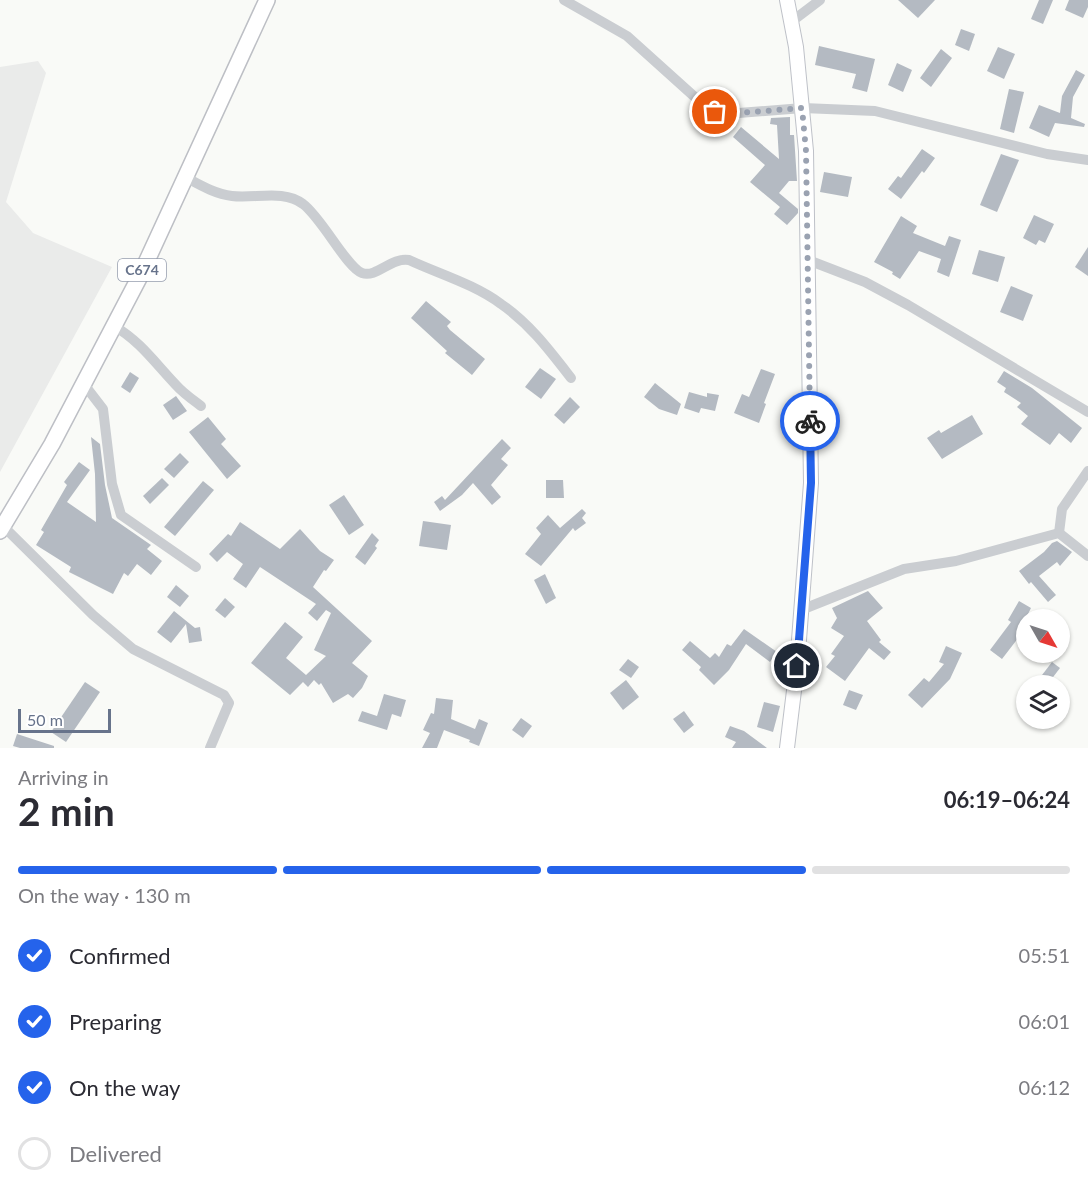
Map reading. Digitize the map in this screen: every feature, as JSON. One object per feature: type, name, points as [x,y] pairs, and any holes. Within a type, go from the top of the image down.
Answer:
[{"type":"main road","name":"C674","points":[[2,528],[52,444],[139,278],[267,0]]},
{"type":"street","points":[[564,0],[627,36],[707,108],[715,112],[726,114],[802,108],[875,111],[1047,154],[1088,160]]},
{"type":"street","points":[[787,0],[806,151],[811,483],[787,748]]},
{"type":"street","points":[[791,22],[820,0]]},
{"type":"street","points":[[185,177],[216,193],[232,196],[292,197],[311,211],[327,229],[352,268],[363,274],[372,274],[401,258],[473,288],[500,303],[529,327],[571,378]]},
{"type":"street","points":[[808,260],[865,282],[908,305],[1088,412]]},
{"type":"street","points":[[114,326],[128,334],[152,356],[177,386],[201,406]]},
{"type":"street","points":[[83,383],[103,409],[112,484],[121,515],[196,567]]},
{"type":"street","points":[[1059,533],[1062,509],[1088,471]]},
{"type":"street","points":[[2,528],[93,615],[133,649],[224,695],[229,703],[210,748]]},
{"type":"street","points":[[801,610],[904,569],[956,561],[1059,533]]},
{"type":"street","points":[[1059,533],[1088,556]]},
{"type":"shaded area","points":[[38,61],[46,73],[6,202],[33,233],[112,267],[0,472],[0,67]]},
{"type":"building","points":[[898,0],[935,0],[918,18]]},
{"type":"building","points":[[1039,0],[1053,0],[1043,24],[1031,19]]},
{"type":"building","points":[[1069,0],[1088,0],[1088,7],[1083,18],[1065,10]]},
{"type":"building","points":[[961,29],[975,34],[969,51],[955,45]]},
{"type":"building","points":[[819,46],[875,59],[867,92],[852,88],[856,74],[815,65]]},
{"type":"building","points":[[998,47],[1015,54],[1004,79],[987,71]]},
{"type":"building","points":[[941,49],[952,58],[931,87],[920,78]]},
{"type":"building","points":[[897,63],[912,70],[903,92],[888,85]]},
{"type":"building","points":[[1076,70],[1085,75],[1073,97],[1071,118],[1085,124],[1084,127],[1055,123],[1049,137],[1029,128],[1039,105],[1060,113],[1062,96]]},
{"type":"building","points":[[1009,89],[1024,92],[1014,133],[1000,129]]},
{"type":"building","points":[[790,117],[790,135],[794,135],[797,181],[789,181],[779,193],[798,209],[798,213],[787,225],[774,214],[780,207],[750,182],[765,165],[733,137],[741,127],[779,159],[777,125],[770,124],[771,118]]},
{"type":"building","points":[[922,149],[935,158],[901,199],[888,189],[898,176],[901,178]]},
{"type":"building","points":[[1001,154],[1019,160],[997,212],[980,205]]},
{"type":"building","points":[[824,172],[852,177],[848,197],[820,192]]},
{"type":"building","points":[[1034,215],[1054,224],[1045,243],[1039,240],[1036,245],[1023,238]]},
{"type":"building","points":[[901,216],[917,226],[913,233],[945,246],[949,236],[961,240],[949,277],[937,272],[941,259],[919,251],[900,279],[892,274],[893,272],[874,262]]},
{"type":"building","points":[[1088,247],[1088,276],[1075,267]]},
{"type":"building","points":[[979,250],[1005,257],[998,282],[972,274]]},
{"type":"building","points":[[1011,286],[1033,295],[1023,321],[1000,312]]},
{"type":"building","points":[[426,301],[451,322],[447,326],[450,330],[485,359],[472,375],[445,353],[447,351],[411,318]]},
{"type":"building","points":[[540,368],[556,379],[541,399],[525,387]]},
{"type":"building","points":[[761,369],[775,374],[759,423],[734,413],[742,394],[749,397]]},
{"type":"building","points":[[1004,371],[1032,388],[1082,428],[1071,443],[1059,433],[1050,445],[1021,424],[1028,416],[1017,407],[1021,403],[1004,392],[1006,388],[997,382]]},
{"type":"building","points":[[130,372],[139,378],[130,393],[121,387]]},
{"type":"building","points":[[655,383],[681,404],[677,415],[659,409],[644,397]]},
{"type":"building","points":[[689,392],[707,397],[707,393],[719,395],[715,411],[701,408],[699,413],[684,408]]},
{"type":"building","points":[[176,396],[187,411],[173,420],[163,405]]},
{"type":"building","points":[[570,397],[580,407],[564,424],[554,415]]},
{"type":"building","points":[[972,415],[983,434],[942,459],[927,438],[939,430],[941,433]]},
{"type":"building","points":[[208,417],[226,439],[221,444],[241,466],[227,479],[189,432]]},
{"type":"building","points":[[91,437],[100,444],[112,518],[151,545],[147,549],[162,561],[151,575],[137,564],[128,576],[124,573],[113,594],[69,572],[71,567],[36,545],[44,532],[41,530],[67,485],[64,482],[79,462],[90,470],[67,502],[96,522],[95,474]]},
{"type":"building","points":[[502,439],[511,448],[501,459],[508,465],[491,485],[501,497],[492,505],[473,483],[462,495],[440,511],[434,502],[442,496],[445,500]]},
{"type":"building","points":[[180,453],[189,462],[174,478],[164,469]]},
{"type":"building","points":[[162,478],[169,485],[150,504],[143,496]]},
{"type":"building","points":[[546,480],[563,480],[564,498],[546,498]]},
{"type":"building","points":[[203,481],[214,490],[175,536],[164,527]]},
{"type":"building","points":[[344,495],[364,525],[349,535],[329,505]]},
{"type":"building","points":[[582,509],[586,513],[582,518],[586,523],[575,531],[573,528],[541,566],[525,554],[541,534],[536,528],[548,515],[560,528]]},
{"type":"building","points":[[423,521],[451,525],[447,550],[419,546]]},
{"type":"building","points":[[240,522],[280,549],[300,529],[320,551],[334,560],[313,587],[372,641],[352,663],[368,676],[362,688],[353,698],[348,694],[333,703],[321,683],[319,685],[314,680],[308,687],[303,682],[290,695],[251,663],[285,622],[303,637],[286,658],[306,675],[326,656],[314,650],[331,613],[326,610],[317,621],[308,613],[316,604],[260,567],[246,588],[233,579],[243,564],[227,552],[217,562],[209,554],[228,534],[231,536]]},
{"type":"building","points":[[372,533],[379,540],[375,546],[377,548],[365,565],[355,557]]},
{"type":"building","points":[[1057,541],[1072,552],[1060,566],[1057,562],[1039,576],[1056,595],[1048,602],[1019,571]]},
{"type":"building","points":[[545,574],[556,598],[546,604],[534,580]]},
{"type":"building","points":[[176,585],[189,596],[180,607],[167,597]]},
{"type":"building","points":[[868,591],[883,608],[867,621],[881,640],[879,642],[891,652],[884,660],[869,648],[845,681],[826,667],[835,656],[831,654],[844,636],[831,628],[837,618],[832,608]]},
{"type":"building","points":[[225,598],[235,607],[225,618],[215,610]]},
{"type":"building","points":[[1019,601],[1031,608],[1016,609],[1016,641],[1002,659],[990,650],[1011,622],[1008,620]]},
{"type":"building","points":[[174,611],[195,628],[200,627],[202,641],[189,643],[186,624],[171,643],[157,632]]},
{"type":"building","points":[[744,629],[777,652],[770,662],[746,644],[729,670],[714,685],[699,670],[701,667],[682,650],[690,641],[710,658],[715,653],[719,657],[727,644],[731,646]]},
{"type":"building","points":[[946,646],[962,653],[950,679],[922,708],[908,695],[924,678],[929,682],[944,664],[939,662]]},
{"type":"building","points":[[628,659],[639,667],[631,678],[619,670]]},
{"type":"building","points":[[1051,663],[1060,668],[1055,675],[1042,675]]},
{"type":"building","points":[[626,680],[639,697],[623,710],[610,693]]},
{"type":"building","points":[[85,682],[100,692],[66,742],[51,732]]},
{"type":"building","points":[[849,690],[863,695],[856,710],[843,705]]},
{"type":"building","points":[[384,694],[406,700],[401,717],[392,714],[387,730],[358,721],[362,711],[377,716]]},
{"type":"building","points":[[436,698],[453,700],[451,719],[475,729],[479,719],[488,723],[479,746],[444,730],[437,748],[422,748],[430,733],[423,730],[431,713],[434,714]]},
{"type":"building","points":[[764,702],[780,706],[773,732],[757,727]]},
{"type":"building","points":[[684,711],[694,725],[684,733],[673,719]]},
{"type":"building","points":[[521,718],[532,726],[523,738],[512,730]]},
{"type":"building","points":[[730,726],[744,731],[767,748],[732,748],[736,742],[725,737]]},
{"type":"building","points":[[17,734],[54,746],[54,748],[13,746]]},
{"type":"way so far","points":[[715,112],[726,114],[802,108],[806,151],[810,421]]},
{"type":"route","points":[[797,666],[811,483],[810,421]]}]
